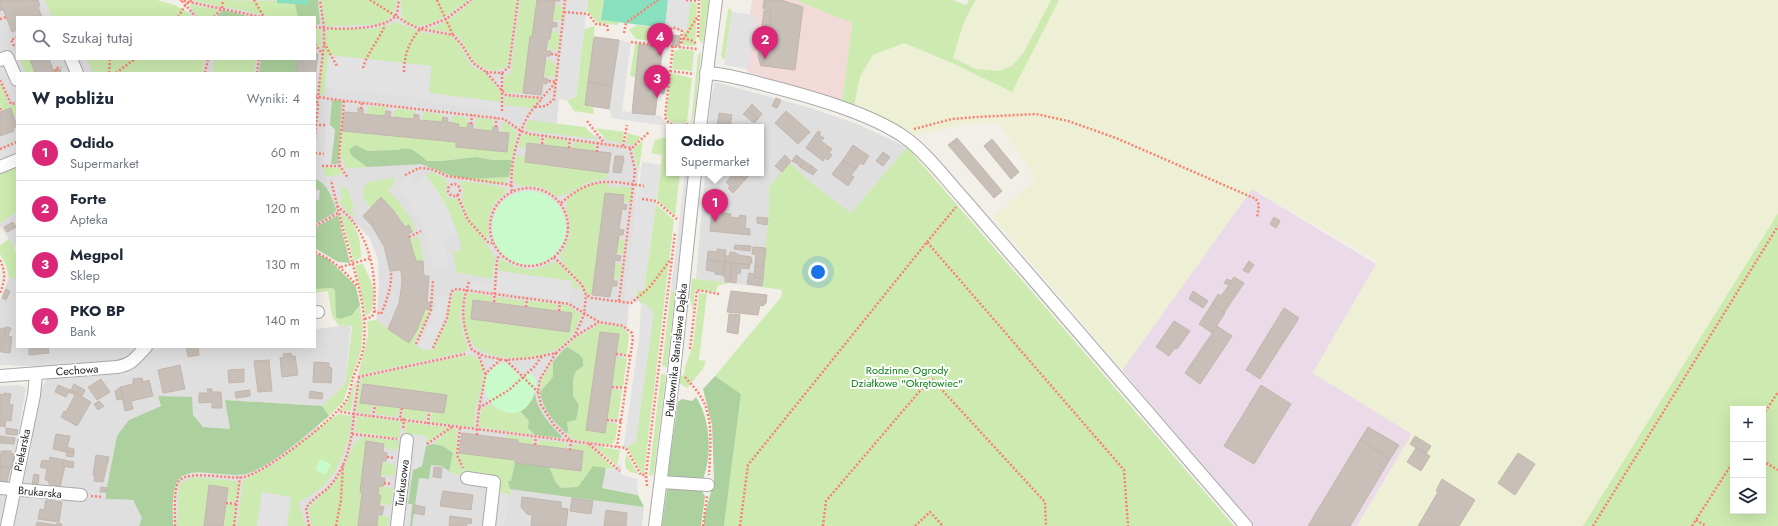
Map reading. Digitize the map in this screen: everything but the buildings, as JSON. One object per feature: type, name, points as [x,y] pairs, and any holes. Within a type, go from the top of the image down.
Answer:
[{"type":"street","points":[[694,124],[700,73],[716,0]]},
{"type":"street","points":[[0,60],[8,57],[16,77]]},
{"type":"street","points":[[71,60],[76,72]]},
{"type":"street","points":[[700,73],[733,76],[817,99],[881,123],[906,138],[963,198],[1246,526]]},
{"type":"street","points":[[0,167],[16,160]]},
{"type":"street","name":"Pułkownika Stanisława Dąbka","points":[[655,526],[695,176]]},
{"type":"street","name":"Cechowa","points":[[0,376],[128,365],[145,348]]},
{"type":"street","name":"Piekarska","points":[[7,526],[13,489],[34,395],[36,374]]},
{"type":"street","name":"Turkusowa","points":[[397,526],[407,440]]},
{"type":"street","points":[[467,478],[494,482],[489,526]]},
{"type":"street","points":[[661,482],[708,485]]},
{"type":"street","name":"Brukarska","points":[[0,488],[84,496]]},
{"type":"path","points":[[181,0],[258,16]]},
{"type":"path","points":[[181,0],[195,16]]},
{"type":"path","points":[[179,16],[186,4],[193,0]]},
{"type":"path","points":[[215,16],[222,8],[223,0]]},
{"type":"path","points":[[254,0],[262,16]]},
{"type":"path","points":[[320,0],[324,28],[324,43],[316,96],[316,125],[327,125]]},
{"type":"path","points":[[370,0],[406,23],[420,29],[453,35]]},
{"type":"path","points":[[316,27],[372,27],[385,24],[396,16],[399,0]]},
{"type":"path","points":[[437,0],[453,35],[462,45],[473,63],[486,72],[502,92],[506,95],[542,98]]},
{"type":"path","points":[[404,72],[404,59],[410,43],[420,29],[446,19],[471,0]]},
{"type":"path","points":[[486,72],[502,73],[509,67],[518,0]]},
{"type":"path","points":[[535,106],[543,107],[550,104],[554,99],[566,0]]},
{"type":"path","points":[[624,33],[626,24],[658,0]]},
{"type":"path","points":[[686,0],[698,1],[697,47]]},
{"type":"path","points":[[564,12],[588,14],[596,24],[607,25],[608,31]]},
{"type":"path","points":[[680,45],[698,15]]},
{"type":"path","points":[[0,19],[6,17]]},
{"type":"path","points":[[363,68],[364,62],[380,38],[385,24]]},
{"type":"path","points":[[557,25],[562,26]]},
{"type":"path","points":[[669,45],[670,30],[673,27],[682,31],[680,45]]},
{"type":"path","points":[[681,37],[685,38],[697,47]]},
{"type":"path","points":[[14,47],[11,40],[16,38]]},
{"type":"path","points":[[631,42],[697,47]]},
{"type":"path","points":[[324,43],[337,66]]},
{"type":"path","points":[[316,45],[323,55]]},
{"type":"path","points":[[670,124],[667,122],[665,117],[673,46]]},
{"type":"path","points":[[551,54],[559,55]]},
{"type":"path","points":[[109,72],[110,60]]},
{"type":"path","points":[[117,72],[134,60]]},
{"type":"path","points":[[205,72],[208,60]]},
{"type":"path","points":[[257,72],[259,60]]},
{"type":"path","points":[[56,71],[55,70],[61,67]]},
{"type":"path","points":[[317,68],[321,69]]},
{"type":"path","points":[[670,71],[700,73]]},
{"type":"path","points":[[502,73],[502,111]]},
{"type":"path","points":[[0,80],[11,104],[16,103]]},
{"type":"path","points":[[548,81],[556,82]]},
{"type":"path","points":[[512,191],[511,177],[521,131],[535,106],[556,82]]},
{"type":"path","points":[[316,96],[504,119],[521,131],[543,136],[598,142],[630,148],[632,148],[649,132]]},
{"type":"path","points":[[344,100],[338,155],[340,166],[348,178]]},
{"type":"path","points":[[360,109],[362,102]]},
{"type":"path","points":[[388,111],[389,106]]},
{"type":"path","points":[[0,108],[1,112]]},
{"type":"path","points":[[417,109],[417,114]]},
{"type":"path","points":[[446,112],[446,118]]},
{"type":"path","points":[[906,138],[913,130],[952,119],[1036,114],[1068,120],[1116,138],[1256,199],[1259,205],[1257,218]]},
{"type":"path","points":[[471,124],[472,115]]},
{"type":"path","points":[[496,118],[496,127]]},
{"type":"path","points":[[587,121],[604,143]]},
{"type":"path","points":[[623,146],[627,125]]},
{"type":"path","points":[[542,144],[543,136]]},
{"type":"path","points":[[569,148],[570,139]]},
{"type":"path","points":[[0,149],[16,142]]},
{"type":"path","points":[[597,152],[598,142]]},
{"type":"path","points":[[619,301],[634,184],[635,170],[630,148]]},
{"type":"path","points":[[316,152],[324,154]]},
{"type":"path","points":[[322,166],[340,166]]},
{"type":"path","points":[[405,175],[419,168],[431,169],[447,176],[512,185]]},
{"type":"path","points":[[454,184],[455,177]]},
{"type":"path","points":[[175,526],[176,489],[178,482],[183,478],[188,476],[240,477],[259,470],[284,454],[338,411],[347,399],[364,345],[363,302],[338,212],[331,180]]},
{"type":"path","points":[[561,203],[581,187],[593,183],[615,181],[644,186]]},
{"type":"path","points":[[454,184],[460,187],[460,192],[457,195],[451,196],[448,192],[448,187],[454,184]]},
{"type":"path","points":[[533,187],[550,193],[561,203],[567,217],[568,232],[564,246],[554,257],[541,264],[526,266],[512,263],[499,255],[492,242],[489,229],[492,212],[502,198],[516,189],[533,187]]},
{"type":"path","points":[[457,195],[472,226],[488,242],[492,242]]},
{"type":"path","points":[[740,526],[748,465],[963,198]]},
{"type":"path","points":[[642,199],[656,201],[677,219]]},
{"type":"path","points":[[337,206],[356,227],[365,242],[374,267],[374,311],[372,317],[364,319]]},
{"type":"path","points":[[649,490],[647,487],[646,475],[678,211]]},
{"type":"path","points":[[316,225],[338,212]]},
{"type":"path","points":[[1593,526],[1778,226]]},
{"type":"path","points":[[409,237],[421,231]]},
{"type":"path","points":[[624,232],[628,233]]},
{"type":"path","points":[[927,242],[1124,470],[1128,526]]},
{"type":"path","points":[[316,252],[331,259],[359,288]]},
{"type":"path","points":[[494,302],[497,260],[499,255]]},
{"type":"path","points":[[554,257],[582,285],[586,295],[584,313],[574,337]]},
{"type":"path","points":[[340,267],[371,258]]},
{"type":"path","points":[[620,258],[624,259]]},
{"type":"path","points":[[586,295],[631,303],[649,288],[672,258]]},
{"type":"path","points":[[0,260],[5,271],[5,280],[0,293]]},
{"type":"path","points":[[374,311],[381,314],[386,302],[391,280],[391,271]]},
{"type":"path","points":[[416,344],[431,310],[433,280]]},
{"type":"path","points":[[469,282],[466,290],[462,316],[465,334],[472,350]]},
{"type":"path","points":[[433,348],[447,318],[451,293],[453,290],[457,289],[560,302],[569,304],[599,322],[624,326],[632,332],[633,338],[617,447]]},
{"type":"path","points":[[688,353],[691,345],[697,290],[719,294]]},
{"type":"path","points":[[526,298],[526,307]]},
{"type":"path","points":[[558,311],[560,302]]},
{"type":"path","points":[[571,441],[554,425],[541,405],[538,392],[540,379],[556,352],[574,337],[599,322]]},
{"type":"path","points":[[353,378],[465,353],[472,350],[484,356],[506,360],[532,358],[556,352]]},
{"type":"path","points":[[477,435],[479,408],[486,373],[478,352]]},
{"type":"path","points":[[616,354],[630,356]]},
{"type":"path","points":[[479,408],[509,390],[539,362],[542,356]]},
{"type":"path","points":[[486,373],[501,359]]},
{"type":"path","points":[[506,360],[538,392]]},
{"type":"path","points":[[682,373],[703,400],[710,429],[708,485],[703,526]]},
{"type":"path","points":[[309,526],[306,508],[309,503],[329,486],[343,463],[352,434],[359,377]]},
{"type":"path","points":[[823,526],[826,500],[931,378],[1045,502],[1046,526]]},
{"type":"path","points":[[612,387],[626,388]]},
{"type":"path","points":[[1766,410],[1778,392]]},
{"type":"path","points":[[374,417],[375,404]]},
{"type":"path","points":[[338,411],[428,424],[626,448],[641,475],[646,475]]},
{"type":"path","points":[[428,424],[429,412]]},
{"type":"path","points":[[607,420],[621,422]]},
{"type":"path","points":[[427,444],[452,427]]},
{"type":"path","points":[[460,428],[457,455],[467,478]]},
{"type":"path","points":[[505,439],[506,433]]},
{"type":"path","points":[[352,434],[407,440]]},
{"type":"path","points":[[536,437],[536,445]]},
{"type":"path","points":[[570,450],[571,441]]},
{"type":"path","points":[[588,443],[620,471]]},
{"type":"path","points":[[336,526],[341,500],[343,463]]},
{"type":"path","points":[[1766,463],[1778,470]]},
{"type":"path","points":[[1692,526],[1730,467]]},
{"type":"path","points":[[234,526],[240,477]]},
{"type":"path","points":[[84,496],[103,497]]},
{"type":"path","points":[[226,503],[237,504]]},
{"type":"path","points":[[915,526],[930,512],[943,526]]},
{"type":"path","points":[[1696,520],[1706,526]]},
{"type":"shaded area","points":[[0,0],[67,0],[74,16],[16,16],[16,60],[92,60],[98,72],[16,72],[16,169],[0,175]]},
{"type":"shaded area","points":[[193,0],[569,0],[556,129],[637,142],[639,165],[627,330],[614,443],[604,442],[595,499],[644,507],[642,526],[173,526],[175,487],[178,481],[185,475],[197,473],[239,475],[249,473],[275,459],[317,426],[348,433],[356,381],[374,346],[379,285],[378,259],[370,239],[357,224],[349,221],[316,251],[316,72],[202,72],[204,60],[316,60],[316,16],[191,16],[189,13]]},
{"type":"shaded area","points":[[568,0],[588,0],[576,97],[567,100],[556,99]]},
{"type":"shaded area","points":[[668,0],[691,0],[686,32],[665,28]]},
{"type":"shaded area","points":[[752,0],[795,0],[852,22],[842,102],[748,72],[745,67],[746,43]]},
{"type":"shaded area","points":[[732,12],[756,15],[748,69],[724,65]]},
{"type":"shaded area","points":[[619,40],[631,43],[622,111],[661,116],[667,124],[666,126],[611,118],[611,112],[609,109]]},
{"type":"shaded area","points":[[329,55],[431,66],[429,93],[500,102],[502,111],[428,102],[428,100],[413,97],[325,87]]},
{"type":"shaded area","points":[[65,60],[87,60],[93,72],[71,72]]},
{"type":"shaded area","points":[[16,78],[16,99],[12,101],[5,82]]},
{"type":"shaded area","points":[[715,82],[811,108],[857,124],[907,147],[851,214],[790,164],[769,187],[769,211],[762,287],[696,279],[705,176],[764,176],[764,124],[708,124],[711,98]]},
{"type":"shaded area","points":[[327,125],[330,125],[335,130],[330,166],[322,166]]},
{"type":"shaded area","points":[[16,144],[16,160],[0,167],[0,151]]},
{"type":"shaded area","points":[[642,162],[661,165],[644,291],[637,290],[636,294],[640,302],[624,301]]},
{"type":"shaded area","points":[[426,176],[437,190],[448,209],[458,235],[443,240],[448,267],[433,268],[430,247],[424,228],[407,198],[397,189],[408,178],[414,185]]},
{"type":"shaded area","points":[[685,176],[689,176],[675,294],[671,289]]},
{"type":"shaded area","points":[[1252,189],[1376,264],[1313,373],[1412,434],[1357,526],[1252,526],[1122,370]]},
{"type":"shaded area","points":[[16,213],[16,249],[0,226],[0,223]]},
{"type":"shaded area","points":[[499,271],[572,281],[570,301],[469,288],[471,282],[497,285]]},
{"type":"shaded area","points":[[9,278],[16,278],[16,348],[316,348],[316,329],[351,325],[345,384],[322,406],[226,400],[230,429],[203,427],[193,415],[158,396],[161,406],[129,420],[106,492],[106,499],[133,500],[142,518],[139,526],[13,526],[30,453],[40,389],[56,367],[0,365],[0,300]]},
{"type":"shaded area","points":[[441,295],[449,299],[442,326],[431,350],[422,349],[418,346],[433,316]]},
{"type":"shaded area","points":[[643,302],[654,312],[636,441],[623,450],[639,339],[641,304]]},
{"type":"shaded area","points":[[19,385],[26,388],[2,526],[0,526],[0,386]]},
{"type":"shaded area","points":[[407,434],[427,436],[422,466],[413,470],[416,443],[406,442]]},
{"type":"shaded area","points":[[617,464],[621,465],[622,475],[637,479],[638,495],[602,488],[606,468],[613,469]]},
{"type":"shaded area","points":[[262,492],[291,497],[287,526],[257,526]]},
{"type":"shaded area","points":[[500,492],[508,494],[508,497],[510,497],[504,526],[496,526]]},
{"type":"shaded area","points":[[403,504],[412,504],[410,526],[401,526]]},
{"type":"green space","points":[[45,0],[157,0],[175,5],[189,13],[191,16],[52,16]]},
{"type":"green space","points":[[191,0],[277,1],[278,3],[295,4],[298,16],[269,16]]},
{"type":"green space","points":[[277,0],[308,0],[308,5],[277,3]]},
{"type":"green space","points":[[300,0],[318,0],[320,24],[316,25],[316,16],[298,16],[295,4]]},
{"type":"green space","points":[[321,0],[397,0],[392,14],[384,22],[327,27],[324,23]]},
{"type":"green space","points":[[401,0],[469,0],[450,13],[427,24],[416,26],[408,23],[402,15]]},
{"type":"green space","points":[[474,0],[517,0],[508,65],[502,69],[491,70],[480,66],[471,58],[456,35],[445,31],[425,29],[444,22]]},
{"type":"green space","points":[[520,0],[537,0],[532,37],[530,37],[523,93],[507,93],[504,91],[504,77],[511,72]]},
{"type":"green space","points":[[588,0],[604,0],[601,20],[618,22],[619,25],[598,23],[587,11]]},
{"type":"green space","points":[[604,0],[668,0],[665,28],[601,20]]},
{"type":"green space","points":[[701,0],[709,0],[703,44],[699,40]]},
{"type":"green space","points":[[795,0],[953,0],[966,5],[969,0],[976,0],[965,21],[953,58],[976,69],[998,71],[1012,66],[1024,52],[1051,0],[1059,0],[1012,92],[952,63],[904,43],[873,55],[860,76],[854,107],[842,102],[852,23]]},
{"type":"green space","points":[[976,0],[1051,0],[1024,52],[1012,66],[998,71],[976,69],[953,58],[971,6]]},
{"type":"green space","points":[[1059,0],[1778,0],[1778,213],[1583,526],[1357,526],[1412,434],[1313,373],[1378,261],[1252,189],[1122,370],[993,217],[1036,179],[998,123],[966,124],[915,135],[854,107],[860,76],[873,54],[904,43],[952,63],[1012,92]]},
{"type":"green space","points":[[690,2],[697,3],[695,46],[682,45],[683,32],[686,32]]},
{"type":"green space","points":[[188,4],[219,10],[213,16],[197,16]]},
{"type":"green space","points":[[554,4],[560,5],[563,9],[562,21],[553,20]]},
{"type":"green space","points":[[730,8],[732,12],[725,58],[723,60],[721,56],[728,10]]},
{"type":"green space","points":[[223,10],[248,16],[217,16]]},
{"type":"green space","points":[[396,22],[423,33],[448,35],[456,39],[472,67],[484,72],[501,92],[500,102],[429,93],[431,66],[329,55],[324,95],[319,94],[326,31],[330,29],[374,29]]},
{"type":"green space","points":[[637,25],[666,29],[665,43],[662,42],[662,39],[653,37],[653,41],[636,39],[629,30]]},
{"type":"green space","points":[[595,26],[585,105],[593,107],[594,114],[574,111],[567,100],[576,97],[584,29]]},
{"type":"green space","points":[[316,28],[322,32],[321,50],[316,44]]},
{"type":"green space","points":[[551,31],[556,31],[560,36],[558,50],[547,49]]},
{"type":"green space","points":[[635,44],[639,44],[635,77],[630,76]]},
{"type":"green space","points":[[682,49],[694,51],[692,71],[672,69],[674,51]]},
{"type":"green space","points":[[701,52],[695,113],[691,123],[698,55]]},
{"type":"green space","points":[[20,60],[31,60],[35,72],[25,72]]},
{"type":"green space","points":[[87,60],[204,60],[202,72],[93,72]]},
{"type":"green space","points":[[214,60],[256,60],[254,72],[213,72]]},
{"type":"green space","points":[[261,60],[298,60],[296,72],[259,72]]},
{"type":"green space","points":[[545,60],[550,60],[556,66],[555,77],[543,76]]},
{"type":"green space","points":[[671,73],[692,78],[687,122],[671,122],[666,117]]},
{"type":"green space","points":[[0,82],[9,106],[16,105],[16,115],[14,116],[10,108],[2,111],[0,103]]},
{"type":"green space","points":[[504,97],[540,99],[532,108],[504,105]]},
{"type":"green space","points":[[332,100],[342,101],[338,164],[331,164],[335,130],[330,125]]},
{"type":"green space","points":[[369,106],[386,107],[385,116],[366,114]]},
{"type":"green space","points":[[397,109],[415,111],[414,119],[394,117],[394,112]]},
{"type":"green space","points":[[424,112],[443,115],[442,122],[422,120]]},
{"type":"green space","points":[[452,116],[468,118],[467,128],[458,127],[459,124],[452,123]]},
{"type":"green space","points":[[476,118],[494,120],[492,131],[476,130]]},
{"type":"green space","points":[[529,120],[585,127],[597,139],[530,131],[525,128]]},
{"type":"green space","points":[[503,121],[517,132],[512,160],[492,160],[476,157],[443,161],[427,161],[402,148],[398,150],[368,151],[356,145],[352,146],[352,156],[367,167],[345,169],[345,165],[340,154],[342,131],[456,142],[456,147],[507,152],[509,133],[502,132]]},
{"type":"green space","points":[[595,128],[624,132],[622,143],[607,140]]},
{"type":"green space","points":[[627,133],[641,137],[635,145],[626,144]]},
{"type":"green space","points":[[525,134],[539,137],[539,144],[527,143],[526,148],[519,147],[520,137]]},
{"type":"green space","points":[[547,137],[565,140],[568,143],[568,148],[544,145]]},
{"type":"green space","points":[[666,138],[666,176],[680,176],[675,216],[657,200],[662,155],[651,153],[655,140]]},
{"type":"green space","points":[[643,140],[639,170],[633,150]]},
{"type":"green space","points":[[574,142],[594,144],[596,152],[571,148]]},
{"type":"green space","points":[[355,145],[368,151],[398,150],[406,148],[414,151],[427,161],[443,161],[476,157],[492,160],[512,160],[509,177],[468,179],[452,176],[421,164],[367,167],[352,156],[349,150]]},
{"type":"green space","name":"Rodzinne Ogrody Działkowe \"Okrętowiec\"","points":[[907,147],[1234,526],[724,526],[741,394],[715,376],[781,297],[782,290],[762,287],[769,211],[769,187],[790,163],[814,185],[851,213]]},
{"type":"green space","points":[[517,155],[525,156],[525,162],[608,173],[606,178],[589,182],[566,195],[555,196],[543,188],[516,184],[512,178]]},
{"type":"green space","points":[[16,166],[16,213],[0,223],[0,173]]},
{"type":"green space","points":[[324,167],[340,168],[343,173],[336,176],[327,176],[324,172]]},
{"type":"green space","points":[[433,172],[442,177],[448,183],[445,189],[447,196],[452,199],[457,199],[467,221],[484,240],[493,254],[495,258],[492,279],[456,272],[453,252],[461,250],[461,244],[447,208],[438,192],[426,176]]},
{"type":"green space","points":[[509,177],[506,181],[496,184],[468,179]]},
{"type":"green space","points":[[394,178],[395,182],[388,191],[412,220],[415,231],[412,232],[409,225],[405,227],[393,210],[381,197],[371,207],[364,199],[363,192],[367,182]]},
{"type":"green space","points":[[316,180],[326,187],[331,195],[336,209],[334,213],[316,223],[316,199],[319,200],[320,190],[316,190]]},
{"type":"green space","points":[[462,181],[503,187],[506,190],[495,203],[490,212],[488,222],[489,238],[485,238],[470,222],[461,199],[464,191],[460,183]]},
{"type":"green space","points":[[608,183],[608,187],[629,187],[632,190],[630,203],[623,202],[624,195],[605,193],[592,295],[586,294],[580,284],[564,265],[560,255],[570,234],[569,218],[566,211],[567,202],[570,196],[581,189],[588,186]]},
{"type":"green space","points":[[340,185],[348,190],[354,207],[351,210],[355,214],[352,217],[338,201],[342,200]]},
{"type":"green space","points":[[522,191],[536,191],[550,197],[560,207],[566,221],[564,242],[560,249],[550,259],[536,265],[522,265],[508,259],[498,249],[492,235],[492,221],[498,207],[508,197]]},
{"type":"green space","points":[[656,204],[674,220],[644,474],[642,474],[627,447],[636,441],[643,303],[641,304],[638,299],[637,289],[644,290]]},
{"type":"green space","points":[[1778,213],[1778,526],[1583,526]]},
{"type":"green space","points":[[338,215],[350,263],[338,262],[316,249],[316,227]]},
{"type":"green space","points":[[343,215],[352,223],[358,234],[361,257],[354,262],[341,216]]},
{"type":"green space","points":[[418,236],[424,261],[416,261],[410,239]]},
{"type":"green space","points":[[9,239],[12,244],[16,253],[16,278],[9,278],[6,265],[0,254],[0,245]]},
{"type":"green space","points":[[618,239],[625,240],[623,254],[616,253]]},
{"type":"green space","points":[[316,253],[328,259],[356,287],[360,305],[352,315],[340,319],[336,317],[335,290],[332,288],[316,289]]},
{"type":"green space","points":[[502,259],[514,266],[524,269],[538,268],[551,263],[559,264],[581,290],[572,287],[572,281],[499,271],[499,262]]},
{"type":"green space","points":[[363,264],[374,290],[371,312],[366,316],[355,265]]},
{"type":"green space","points":[[615,264],[622,265],[620,279],[613,278]]},
{"type":"green space","points":[[692,278],[730,283],[718,285],[716,292],[695,290],[693,311],[690,298]]},
{"type":"green space","points":[[332,288],[335,290],[352,315],[360,305],[363,328],[361,351],[343,402],[329,416],[322,406],[345,384],[352,327],[351,325],[339,326],[332,316],[328,291],[316,293],[316,289]]},
{"type":"green space","points":[[671,289],[675,294],[667,367],[662,366]]},
{"type":"green space","points":[[459,291],[464,293],[460,318],[462,331],[468,348],[465,352],[358,375],[368,335],[367,321],[376,320],[409,343],[417,330],[425,309],[429,310],[424,324],[413,344],[422,349],[433,350],[447,322],[453,294]]},
{"type":"green space","points":[[467,293],[492,296],[491,302],[473,300],[471,319],[569,332],[572,313],[560,311],[561,305],[566,305],[582,315],[574,332],[562,346],[541,355],[514,358],[501,357],[488,354],[478,349],[467,336],[465,330],[465,311]]},
{"type":"green space","points":[[699,293],[707,294],[699,360],[706,361],[703,369],[687,388],[679,383],[680,376],[684,375],[685,367],[693,345]]},
{"type":"green space","points":[[496,297],[525,301],[524,306],[495,302]]},
{"type":"green space","points":[[529,301],[557,304],[556,311],[528,307]]},
{"type":"green space","points":[[600,324],[622,327],[629,334],[627,354],[617,353],[619,334],[600,332],[586,430],[605,432],[607,422],[618,424],[615,441],[611,445],[573,439],[567,434],[567,422],[576,420],[578,406],[573,396],[573,379],[576,371],[583,366],[583,359],[579,354],[567,347],[574,339]]},
{"type":"green space","points":[[567,347],[579,354],[583,359],[583,366],[576,371],[573,379],[573,396],[579,405],[576,420],[567,422],[567,434],[549,415],[541,398],[540,392],[553,377],[553,362]]},
{"type":"green space","points":[[468,355],[475,357],[480,361],[483,374],[481,389],[475,408],[474,427],[431,422],[431,412],[444,413],[446,395],[363,384],[360,402],[372,404],[370,414],[357,412],[356,410],[361,378]]},
{"type":"green space","points":[[616,357],[627,358],[623,387],[612,385]]},
{"type":"green space","points":[[505,362],[522,378],[529,372],[537,381],[530,402],[520,412],[507,413],[496,407],[487,396],[484,384],[489,372]]},
{"type":"green space","points":[[553,362],[553,378],[540,392],[542,378]]},
{"type":"green space","points":[[661,374],[666,375],[654,473],[652,476],[649,475]]},
{"type":"green space","points":[[715,376],[741,394],[724,526],[704,526],[704,517],[714,481],[712,425],[703,389]]},
{"type":"green space","points":[[356,379],[351,411],[341,410],[347,402]]},
{"type":"green space","points":[[611,389],[622,390],[618,419],[607,418]]},
{"type":"green space","points":[[535,393],[541,411],[548,422],[562,436],[561,438],[535,435],[528,428],[529,421],[520,411],[532,400]]},
{"type":"green space","points":[[158,396],[192,397],[193,415],[203,427],[230,429],[225,400],[322,406],[329,416],[280,456],[259,469],[241,475],[203,473],[186,474],[180,478],[175,487],[173,526],[139,526],[142,518],[133,500],[106,499],[106,492],[117,436],[129,420],[161,406]]},
{"type":"green space","points":[[696,397],[701,406],[707,426],[709,448],[703,479],[698,482],[669,477],[668,474],[678,402],[682,399],[692,401]]},
{"type":"green space","points":[[491,404],[504,412],[520,411],[529,422],[530,432],[535,435],[479,427],[481,409]]},
{"type":"green space","points":[[375,405],[400,408],[397,417],[376,414]]},
{"type":"green space","points":[[403,408],[428,411],[425,421],[404,418]]},
{"type":"green space","points":[[340,414],[352,416],[347,444],[343,456],[331,478],[311,495],[298,502],[306,526],[287,526],[291,497],[262,492],[257,526],[237,526],[243,480],[273,465],[333,417]]},
{"type":"green space","points":[[357,416],[402,422],[399,438],[355,432]]},
{"type":"green space","points":[[406,422],[449,428],[426,443],[427,436],[404,438]]},
{"type":"green space","points":[[452,428],[457,429],[456,455],[465,475],[451,473],[449,471],[453,453],[443,446],[433,444]]},
{"type":"green space","points":[[508,435],[533,439],[534,445],[518,443],[518,440],[506,439]]},
{"type":"green space","points":[[363,437],[400,441],[398,449],[388,450],[388,448],[384,447],[384,444],[366,442],[360,492],[362,493],[358,526],[312,526],[308,511],[310,506],[333,485],[343,470],[354,443]]},
{"type":"green space","points":[[541,440],[566,443],[568,449],[538,446]]},
{"type":"green space","points":[[433,444],[443,446],[453,453],[449,471],[441,466],[431,465],[429,479],[419,478],[412,526],[410,526],[412,504],[408,504],[413,470],[422,466],[426,446]]},
{"type":"green space","points":[[574,444],[588,445],[614,468],[588,472],[578,487],[561,488],[556,483],[549,467],[581,471],[583,452],[570,450]]},
{"type":"green space","points":[[594,446],[620,450],[616,465]]},
{"type":"green space","points":[[459,453],[515,460],[511,481],[508,481],[511,490],[510,497],[507,497],[508,494],[500,492],[501,480],[467,475]]},
{"type":"green space","points":[[626,453],[638,474],[627,469],[625,461]]},
{"type":"green space","points":[[320,459],[331,464],[325,475],[315,470]]},
{"type":"green space","points":[[382,461],[396,466],[395,475],[380,476]]},
{"type":"green space","points":[[515,463],[549,467],[556,483],[561,488],[578,487],[593,466],[606,468],[603,488],[638,495],[644,507],[510,489],[508,481],[511,481]]},
{"type":"green space","points":[[193,477],[236,481],[239,484],[236,502],[227,501],[228,488],[209,486],[204,526],[177,526],[179,484]]},
{"type":"green space","points":[[379,486],[393,488],[391,505],[379,504],[381,495],[378,495]]},
{"type":"green space","points":[[670,488],[696,489],[702,491],[705,496],[701,526],[662,526],[667,490]]},
{"type":"green space","points":[[226,504],[236,505],[233,526],[223,526]]},
{"type":"green space","points":[[378,515],[389,517],[388,526],[377,526]]},
{"type":"place","name":"PKO BP","points":[[660,56]]},
{"type":"place","name":"Forte","points":[[765,59]]},
{"type":"place","name":"Megpol","points":[[657,98]]},
{"type":"place","name":"Odido","points":[[715,222]]}]
